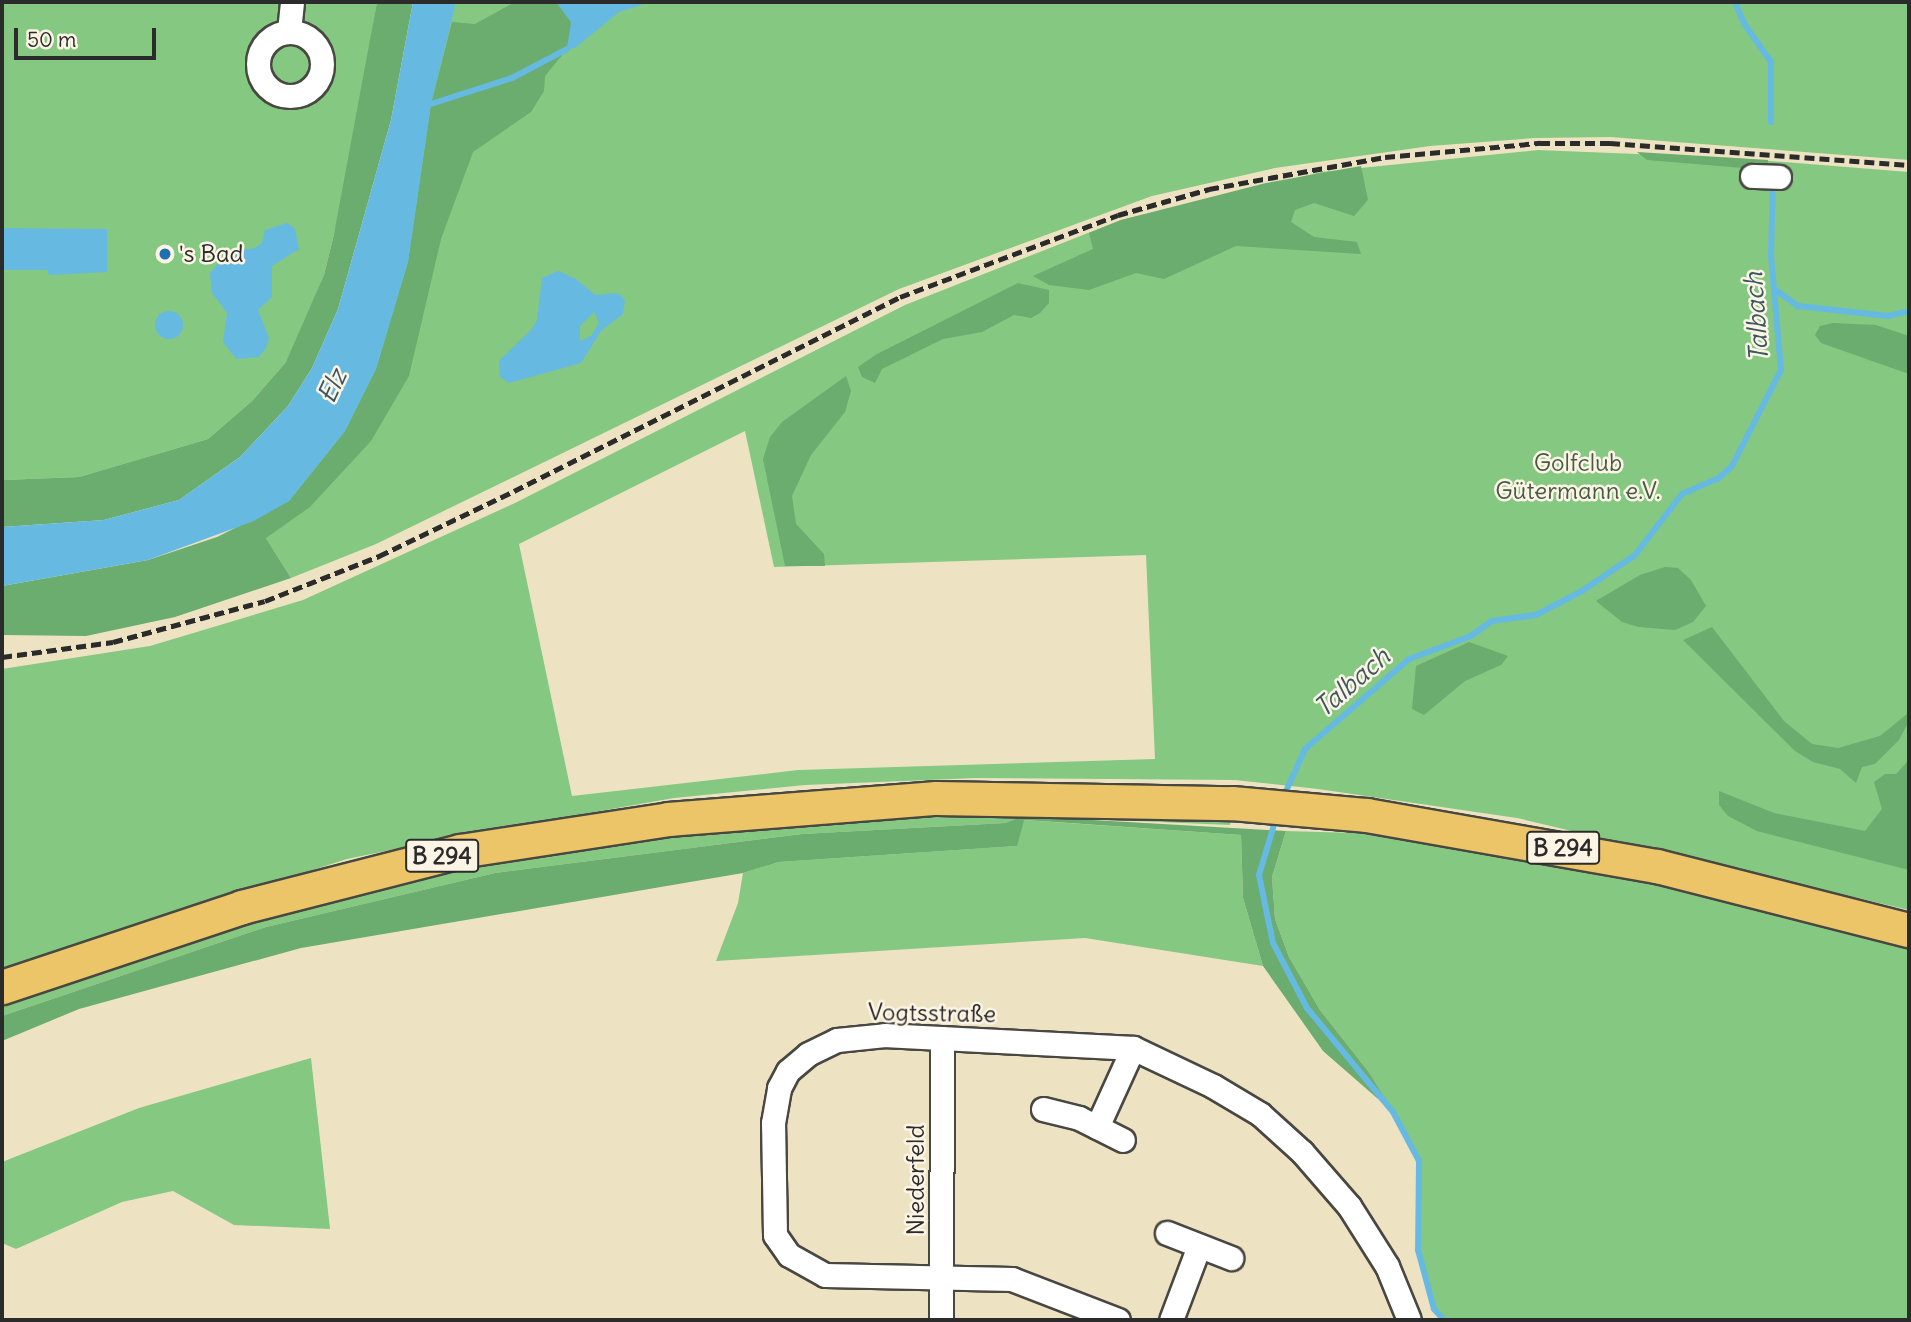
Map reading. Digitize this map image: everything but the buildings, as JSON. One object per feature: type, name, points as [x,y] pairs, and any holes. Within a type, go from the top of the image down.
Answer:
[{"type":"highway","name":"B 294","points":[[2,987],[143,937],[356,876],[460,852],[668,818],[898,800],[1232,803],[1321,810],[1470,830],[1657,866],[1909,930]]},
{"type":"street","points":[[289,32],[292,2]]},
{"type":"street","points":[[289,32],[310,38],[323,62],[317,82],[296,101],[274,91],[259,69],[266,43],[289,32]]},
{"type":"street","name":"Vogtsstraße","points":[[943,1278],[825,1275],[810,1270],[789,1255],[775,1235],[773,1123],[779,1088],[788,1071],[808,1054],[837,1040],[885,1035],[1133,1048],[1213,1086],[1260,1114],[1302,1152],[1349,1206],[1387,1266],[1409,1320]]},
{"type":"street","name":"Niederfeld","points":[[941,1320],[942,1038]]},
{"type":"street","points":[[1097,1127],[1133,1048]]},
{"type":"street","points":[[1043,1108],[1097,1127],[1123,1140]]},
{"type":"street","points":[[1167,1233],[1231,1258]]},
{"type":"street","points":[[1171,1320],[1199,1246]]},
{"type":"street","points":[[943,1278],[1030,1284],[1118,1320]]},
{"type":"green space","name":"'s Bad","points":[[2,2],[377,2],[345,189],[324,275],[286,362],[252,401],[208,439],[79,477],[2,480]]},
{"type":"green space","points":[[377,2],[413,2],[391,120],[338,309],[312,368],[288,406],[240,457],[179,500],[104,520],[2,527],[2,480],[79,477],[208,439],[252,401],[286,362],[324,275]]},
{"type":"green space","points":[[456,2],[1909,2],[1909,160],[1610,137],[1535,138],[1430,146],[1275,168],[1152,196],[899,289],[376,544],[291,578],[266,538]]},
{"type":"green space","points":[[515,2],[556,2],[572,22],[567,49],[545,76],[544,91],[531,112],[473,152],[441,239],[409,376],[371,441],[310,507],[266,538],[291,578],[175,617],[86,636],[2,635],[2,586],[148,560],[217,537],[289,501],[345,431],[376,369],[408,262],[431,104],[452,22],[475,24]]},
{"type":"green space","name":"Golfclub Gütermann e.V.","points":[[1538,150],[1734,158],[1909,172],[1909,910],[1517,818],[1318,789],[1235,780],[976,778],[805,785],[674,798],[458,836],[347,859],[2,969],[2,669],[150,646],[303,600],[515,503],[905,305],[1121,220],[1321,172]],"holes":[[[745,431],[774,567],[1146,555],[1155,759],[798,770],[572,796],[519,544]]]},
{"type":"green space","points":[[1637,152],[1768,160],[1767,170],[1647,160]]},
{"type":"green space","points":[[1361,166],[1368,200],[1354,216],[1314,203],[1295,210],[1291,222],[1314,237],[1357,242],[1361,254],[1236,246],[1164,279],[1136,273],[1089,290],[1049,285],[1033,276],[1093,249],[1089,233],[1121,220],[1266,183]]},
{"type":"green space","points":[[1018,283],[1049,290],[1049,303],[1040,313],[1031,318],[1014,315],[982,332],[943,339],[882,369],[875,383],[862,377],[858,367],[877,354]]},
{"type":"green space","points":[[1833,323],[1876,325],[1909,336],[1909,374],[1821,343],[1815,335],[1820,326]]},
{"type":"green space","points":[[846,376],[851,391],[845,412],[811,455],[792,496],[796,524],[824,554],[825,566],[785,566],[763,459],[770,437],[782,422]]},
{"type":"green space","points":[[1665,567],[1678,568],[1691,580],[1706,606],[1693,622],[1675,630],[1639,627],[1622,622],[1596,601],[1640,575]]},
{"type":"green space","points":[[1712,627],[1784,721],[1812,744],[1838,748],[1880,736],[1907,714],[1909,721],[1899,740],[1875,764],[1862,767],[1856,783],[1840,769],[1813,762],[1795,751],[1683,640]]},
{"type":"green space","points":[[1469,642],[1508,656],[1501,665],[1465,681],[1424,715],[1412,709],[1416,666]]},
{"type":"green space","points":[[1909,760],[1909,870],[1757,831],[1728,816],[1719,805],[1719,791],[1774,813],[1865,831],[1882,809],[1874,782],[1885,774],[1896,774]]},
{"type":"green space","points":[[1022,812],[1231,819],[1230,825],[1022,816],[1005,823],[802,834],[495,873],[266,927],[2,1016],[2,1006],[139,956],[343,896],[459,868],[574,847],[703,831],[905,815]]},
{"type":"green space","points":[[1022,816],[1286,831],[1272,877],[1275,919],[1289,957],[1320,1010],[1368,1071],[1393,1112],[1323,1051],[1263,966],[1243,898],[1241,835],[1024,820],[1017,846],[779,862],[743,873],[301,948],[79,1009],[2,1041],[2,1016],[266,927],[495,873],[802,834],[1005,823]]},
{"type":"green space","points":[[1023,820],[1241,835],[1243,898],[1263,966],[1085,938],[716,961],[738,903],[743,873],[779,862],[1016,846]]},
{"type":"green space","points":[[1286,831],[1356,833],[1523,856],[1670,885],[1909,948],[1909,1320],[1444,1320],[1434,1309],[1418,1250],[1419,1161],[1368,1071],[1320,1010],[1289,957],[1275,919],[1272,877]]},
{"type":"green space","points":[[311,1058],[330,1229],[234,1225],[173,1191],[122,1202],[16,1249],[2,1243],[2,1162],[139,1108]]},
{"type":"water","name":"Elz","points":[[413,2],[456,2],[431,104],[408,262],[376,369],[345,431],[289,501],[254,521],[148,560],[2,586],[2,527],[104,520],[179,500],[240,457],[288,406],[312,368],[338,309],[391,120]]},
{"type":"water","points":[[556,2],[651,2],[619,12],[575,48],[567,49],[571,22]]},
{"type":"water","points":[[287,223],[295,229],[299,249],[272,266],[272,297],[258,310],[269,338],[266,348],[259,357],[236,359],[223,342],[227,313],[212,293],[210,273],[228,252],[255,248],[262,243],[265,230]]},
{"type":"water","points":[[2,228],[107,229],[107,272],[49,275],[47,270],[2,270]]},
{"type":"water","points":[[558,271],[576,279],[595,295],[618,293],[625,300],[623,314],[601,331],[581,363],[509,383],[500,377],[499,361],[531,330],[537,320],[542,278]],"holes":[[[594,312],[599,323],[591,336],[580,341],[580,326]]]},
{"type":"water","points":[[169,311],[179,315],[183,325],[179,335],[169,339],[159,335],[155,325],[159,315]]},
{"type":"waterway","name":"Talbach","points":[[1735,2],[1745,25],[1771,62],[1771,122]]},
{"type":"waterway","points":[[431,104],[512,78],[567,49]]},
{"type":"waterway","name":"Talbach","points":[[1283,798],[1305,749],[1409,659],[1471,636],[1492,621],[1536,615],[1582,591],[1635,555],[1682,494],[1719,478],[1732,466],[1781,370],[1771,255],[1773,181]]},
{"type":"waterway","points":[[1777,291],[1798,306],[1888,316],[1909,311]]},
{"type":"waterway","name":"Talbach","points":[[1276,818],[1259,875],[1273,943],[1307,1008],[1393,1112],[1419,1161],[1418,1250],[1434,1309],[1444,1320]]},
{"type":"railway","points":[[2,657],[113,642],[265,601],[379,556],[900,297],[1118,215],[1209,189],[1385,157],[1540,143],[1610,143],[1909,165]]},
{"type":"place","name":"'s Bad","points":[[165,254]]}]
